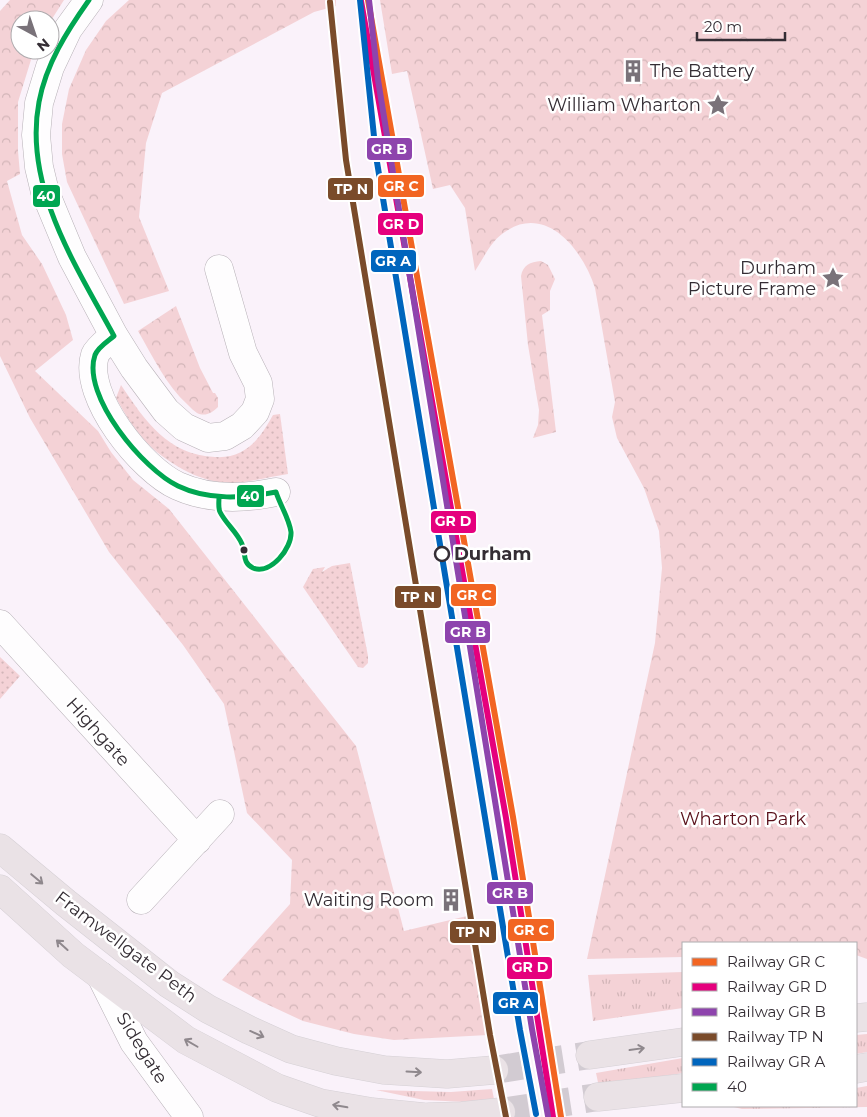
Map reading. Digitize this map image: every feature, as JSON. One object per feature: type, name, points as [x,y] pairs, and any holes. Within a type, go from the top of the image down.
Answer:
[{"type":"highway","name":"Framwellgate Peth","points":[[0,848],[169,984],[208,1009],[291,1049],[336,1061],[384,1070],[447,1074],[494,1070]]},
{"type":"highway","name":"Framwellgate Peth","points":[[0,889],[73,955],[186,1040],[277,1088],[320,1103],[372,1112],[423,1117]]},
{"type":"highway","points":[[590,1055],[682,1042]]},
{"type":"highway","points":[[598,1097],[682,1088]]},
{"type":"highway","points":[[429,1117],[501,1112]]},
{"type":"street","points":[[89,0],[68,29],[50,67],[39,103],[36,135],[39,167],[45,192],[72,257],[114,336],[156,400],[184,427],[208,438],[225,436],[242,426],[255,412],[260,400],[258,383],[243,353],[219,269]]},
{"type":"street","points":[[114,336],[96,353],[93,369],[98,390],[116,429],[141,459],[178,486],[219,497],[255,496],[276,492]]},
{"type":"street","name":"Highgate","points":[[0,624],[197,840]]},
{"type":"street","points":[[141,900],[220,814]]},
{"type":"street","name":"Sidegate","points":[[101,976],[134,1042],[189,1117]]},
{"type":"green space","points":[[10,0],[64,0],[58,10],[10,10],[10,60],[31,60],[18,102],[20,174],[7,181],[22,235],[42,264],[66,315],[73,340],[35,371],[98,431],[111,452],[133,480],[169,509],[356,746],[404,931],[467,916],[488,1035],[394,1040],[354,1034],[303,1021],[260,1001],[222,980],[290,904],[292,860],[247,813],[224,704],[183,645],[109,552],[30,418],[0,356],[0,11]]},
{"type":"green space","points":[[129,0],[336,0],[336,6],[314,12],[162,93],[146,143],[139,217],[169,291],[124,304],[67,182],[62,154],[62,124],[69,89],[86,50],[106,21]]},
{"type":"green space","name":"Wharton Park","points":[[380,0],[867,0],[867,959],[857,955],[857,942],[682,942],[682,957],[587,959],[655,643],[662,568],[659,531],[644,488],[617,438],[612,417],[615,402],[595,288],[581,259],[560,234],[547,227],[533,223],[518,225],[502,234],[490,246],[475,271],[465,208],[450,185],[433,189],[407,71],[392,74]]},
{"type":"green space","points":[[541,261],[548,265],[555,279],[550,291],[550,310],[542,315],[556,432],[533,438],[538,425],[539,410],[528,345],[521,276],[523,269],[528,265]]},
{"type":"green space","points":[[176,306],[200,368],[213,393],[218,398],[218,407],[208,414],[197,413],[173,389],[138,331]]},
{"type":"green space","points":[[121,385],[139,411],[159,434],[184,450],[198,455],[226,457],[243,451],[263,432],[273,415],[280,414],[288,474],[231,483],[210,480],[190,473],[165,458],[138,433],[116,398]]},
{"type":"green space","points":[[350,563],[368,656],[368,663],[363,668],[358,667],[303,587],[313,569],[325,567],[322,572],[332,566]]},
{"type":"green space","points":[[0,657],[20,676],[0,699]]},
{"type":"green space","points":[[682,972],[682,1008],[593,1021],[588,975]]},
{"type":"green space","points":[[867,1034],[867,1052],[857,1054],[857,1035]]},
{"type":"green space","points":[[682,1058],[682,1073],[599,1087],[596,1073]]},
{"type":"green space","points":[[867,1086],[867,1107],[742,1109],[734,1107],[857,1107],[857,1088]]},
{"type":"green space","points":[[492,1089],[494,1099],[467,1102],[424,1100],[376,1090],[451,1092]]},
{"type":"tunnel","points":[[494,1070],[590,1055]]},
{"type":"tunnel","points":[[501,1112],[598,1097]]},
{"type":"transit line","name":"40","points":[[89,0],[58,48],[52,61],[42,88],[36,133],[39,164],[56,224],[84,282],[114,336],[103,344],[95,355],[93,372],[97,391],[118,430],[133,448],[149,465],[178,486],[202,494],[227,497],[252,496],[276,492],[291,532],[288,545],[279,559],[267,568],[260,569],[253,568],[247,563],[240,540],[220,512],[219,497]]},
{"type":"transit line","points":[[360,0],[376,156],[520,1030],[536,1114]]},
{"type":"transit line","points":[[368,0],[513,817],[561,1117]]},
{"type":"transit line","points":[[369,0],[378,80],[532,1029],[548,1116]]},
{"type":"transit line","points":[[361,1],[506,818],[553,1117]]},
{"type":"transit line","points":[[330,2],[346,160],[490,1035],[506,1117]]},
{"type":"place","name":"The Battery","points":[[633,71]]},
{"type":"place","name":"William Wharton","points":[[718,105]]},
{"type":"place","name":"Durham Picture Frame","points":[[833,278]]},
{"type":"place","name":"Durham","points":[[442,554]]},
{"type":"place","name":"Waiting Room","points":[[451,900]]}]
